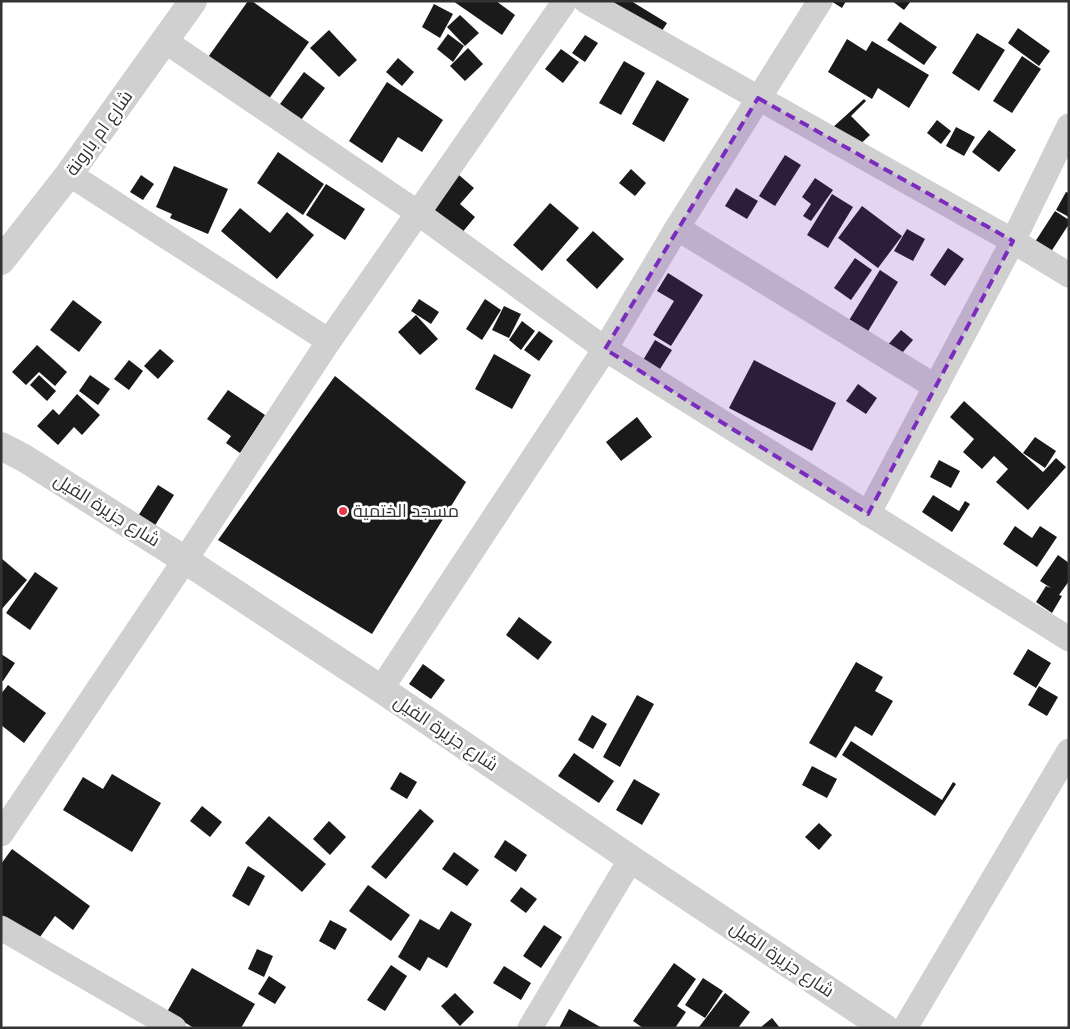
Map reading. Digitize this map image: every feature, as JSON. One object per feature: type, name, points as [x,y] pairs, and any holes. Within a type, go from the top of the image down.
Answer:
[{"type":"street","name":"شارع ام بارونة","points":[[1,261],[69,174],[192,1]]},
{"type":"street","points":[[1,834],[329,341],[565,1]]},
{"type":"street","points":[[586,1],[1013,241],[1069,275]]},
{"type":"street","points":[[381,689],[605,349],[677,228],[820,1]]},
{"type":"street","points":[[165,41],[418,213],[605,349],[1069,639]]},
{"type":"street","points":[[868,514],[1013,241],[1069,126]]},
{"type":"street","points":[[69,174],[329,341]]},
{"type":"street","points":[[677,228],[936,387]]},
{"type":"street","name":"شارع جزيرة الفيل","points":[[1,446],[24,458],[185,560],[381,689],[631,859],[885,1028]]},
{"type":"street","points":[[905,1028],[1069,751]]},
{"type":"street","points":[[530,1028],[631,859]]},
{"type":"street","points":[[1,928],[174,1028]]},
{"type":"highlighted area","points":[[758,98],[1013,241],[868,514],[605,349]]},
{"type":"building","points":[[248,1],[252,1],[309,42],[266,103],[206,60]]},
{"type":"building","points":[[453,1],[496,1],[515,15],[502,35]]},
{"type":"building","points":[[589,1],[631,1],[667,23],[655,42]]},
{"type":"building","points":[[831,1],[846,1],[842,8]]},
{"type":"building","points":[[892,1],[911,1],[904,10]]},
{"type":"building","points":[[434,4],[453,14],[440,38],[422,27]]},
{"type":"building","points":[[460,15],[479,33],[465,46],[447,27]]},
{"type":"building","points":[[900,22],[937,47],[924,65],[887,40]]},
{"type":"building","points":[[1018,28],[1050,51],[1039,66],[1008,43]]},
{"type":"building","points":[[329,30],[357,60],[339,77],[310,48]]},
{"type":"building","points":[[977,33],[1005,50],[979,91],[952,73]]},
{"type":"building","points":[[448,34],[464,46],[453,62],[437,49]]},
{"type":"building","points":[[585,35],[598,43],[585,62],[572,53]]},
{"type":"building","points":[[847,39],[866,51],[872,41],[929,75],[909,108],[878,88],[872,99],[828,72]]},
{"type":"building","points":[[468,48],[483,64],[465,81],[450,66]]},
{"type":"building","points":[[561,49],[579,62],[563,83],[545,69]]},
{"type":"building","points":[[1022,56],[1041,69],[1012,113],[993,101]]},
{"type":"building","points":[[398,58],[414,72],[402,86],[386,72]]},
{"type":"building","points":[[624,61],[645,73],[621,115],[599,103]]},
{"type":"building","points":[[304,72],[325,88],[301,120],[280,104]]},
{"type":"building","points":[[657,80],[689,99],[664,142],[632,124]]},
{"type":"building","points":[[387,82],[443,120],[422,152],[398,137],[382,163],[349,141]]},
{"type":"building","points":[[864,99],[866,101],[851,116],[870,135],[852,152],[831,129]]},
{"type":"building","points":[[937,120],[951,131],[941,144],[927,133]]},
{"type":"building","points":[[956,127],[975,137],[964,156],[946,146]]},
{"type":"building","points":[[989,130],[1016,150],[999,172],[972,152]]},
{"type":"building","points":[[278,152],[324,184],[303,215],[257,183]]},
{"type":"building","points":[[785,155],[801,165],[775,206],[759,196]]},
{"type":"building","points":[[174,166],[228,189],[208,234],[170,218],[172,214],[156,207]]},
{"type":"building","points":[[631,169],[646,183],[635,196],[619,183]]},
{"type":"building","points":[[141,175],[154,184],[143,200],[130,192]]},
{"type":"building","points":[[459,175],[474,188],[460,204],[475,217],[461,234],[431,208]]},
{"type":"building","points":[[815,178],[833,190],[811,221],[803,216],[811,204],[802,197]]},
{"type":"building","points":[[326,184],[365,209],[345,240],[306,215]]},
{"type":"building","points":[[736,188],[758,201],[747,219],[725,206]]},
{"type":"building","points":[[1066,192],[1069,193],[1069,217],[1056,210]]},
{"type":"building","points":[[832,194],[853,207],[828,248],[807,235]]},
{"type":"building","points":[[550,203],[579,228],[542,271],[513,245]]},
{"type":"building","points":[[862,206],[902,236],[878,268],[838,238]]},
{"type":"building","points":[[240,208],[270,233],[287,212],[314,235],[277,279],[221,231]]},
{"type":"building","points":[[1055,211],[1069,220],[1069,224],[1047,258],[1031,248]]},
{"type":"building","points":[[907,229],[925,239],[913,261],[894,251]]},
{"type":"building","points":[[593,231],[624,259],[597,289],[566,260]]},
{"type":"building","points":[[948,248],[964,259],[945,286],[930,275]]},
{"type":"building","points":[[855,258],[872,270],[851,300],[834,288]]},
{"type":"building","points":[[880,270],[898,282],[867,333],[848,322]]},
{"type":"building","points":[[668,273],[703,295],[671,346],[653,335],[674,301],[657,291]]},
{"type":"building","points":[[419,299],[439,312],[431,324],[411,311]]},
{"type":"building","points":[[485,299],[501,310],[482,340],[466,329]]},
{"type":"building","points":[[73,300],[102,322],[79,352],[50,330]]},
{"type":"building","points":[[504,306],[521,314],[509,338],[492,330]]},
{"type":"building","points":[[416,315],[438,339],[420,355],[398,332]]},
{"type":"building","points":[[522,321],[535,331],[521,350],[509,340]]},
{"type":"building","points":[[901,330],[913,340],[897,359],[885,348]]},
{"type":"building","points":[[539,331],[553,341],[539,361],[524,350]]},
{"type":"building","points":[[655,340],[672,350],[655,377],[639,367]]},
{"type":"building","points":[[37,345],[67,372],[55,386],[39,372],[26,385],[12,372]]},
{"type":"building","points":[[160,349],[174,361],[158,379],[144,366]]},
{"type":"building","points":[[494,354],[531,375],[512,409],[475,389]]},
{"type":"building","points":[[129,360],[143,371],[129,390],[114,379]]},
{"type":"building","points":[[754,360],[836,403],[812,451],[729,408]]},
{"type":"building","points":[[39,375],[56,391],[47,401],[30,385]]},
{"type":"building","points":[[90,375],[110,389],[98,405],[79,391]]},
{"type":"building","name":"مسجد الختمية","points":[[335,376],[466,482],[372,634],[218,540]]},
{"type":"building","points":[[858,384],[877,398],[866,414],[846,401]]},
{"type":"building","points":[[228,390],[265,415],[240,453],[226,443],[231,436],[207,419]]},
{"type":"building","points":[[77,394],[100,415],[82,435],[74,427],[58,445],[37,426],[53,409],[59,415]]},
{"type":"building","points":[[964,401],[1043,472],[1056,458],[1066,467],[1028,510],[996,482],[1008,469],[994,456],[982,469],[963,452],[974,439],[950,417]]},
{"type":"building","points":[[637,417],[652,437],[621,461],[606,442]]},
{"type":"building","points":[[1035,437],[1056,451],[1045,468],[1023,453]]},
{"type":"building","points":[[939,460],[960,471],[951,488],[930,477]]},
{"type":"building","points":[[158,485],[174,495],[154,527],[138,516]]},
{"type":"building","points":[[933,495],[959,511],[965,501],[970,504],[952,532],[922,512]]},
{"type":"building","points":[[1015,526],[1032,538],[1040,526],[1057,537],[1037,567],[1003,544]]},
{"type":"building","points":[[1058,555],[1069,563],[1069,581],[1059,595],[1062,596],[1052,613],[1036,602],[1046,586],[1051,588],[1040,581]]},
{"type":"building","points":[[1,558],[27,580],[1,610]]},
{"type":"building","points":[[35,572],[58,588],[30,630],[6,613]]},
{"type":"building","points":[[519,617],[552,642],[538,660],[506,635]]},
{"type":"building","points":[[1028,649],[1051,663],[1036,688],[1013,674]]},
{"type":"building","points":[[1,654],[15,663],[3,681],[1,680]]},
{"type":"building","points":[[856,662],[883,677],[875,691],[893,701],[872,736],[855,726],[836,758],[809,743]]},
{"type":"building","points":[[423,664],[445,680],[431,699],[409,684]]},
{"type":"building","points":[[8,685],[46,713],[24,743],[1,725],[1,694]]},
{"type":"building","points":[[1039,686],[1058,697],[1047,716],[1028,705]]},
{"type":"building","points":[[637,695],[654,704],[620,767],[603,757]]},
{"type":"building","points":[[592,715],[607,724],[593,749],[578,740]]},
{"type":"building","points":[[851,741],[942,800],[953,782],[956,784],[935,816],[842,755]]},
{"type":"building","points":[[574,753],[614,781],[599,803],[558,776]]},
{"type":"building","points":[[812,766],[837,779],[827,798],[802,785]]},
{"type":"building","points":[[400,772],[417,782],[407,799],[390,789]]},
{"type":"building","points":[[112,774],[161,803],[132,852],[63,810],[83,777],[103,789]]},
{"type":"building","points":[[634,779],[660,794],[642,825],[616,810]]},
{"type":"building","points":[[202,806],[222,822],[210,837],[190,821]]},
{"type":"building","points":[[420,809],[434,821],[386,879],[371,867]]},
{"type":"building","points":[[269,816],[326,864],[302,892],[245,843]]},
{"type":"building","points":[[329,821],[346,837],[330,855],[313,839]]},
{"type":"building","points":[[819,823],[832,835],[819,850],[805,837]]},
{"type":"building","points":[[505,840],[527,855],[516,872],[494,857]]},
{"type":"building","points":[[12,849],[90,906],[73,930],[55,916],[35,944],[1,920],[1,864]]},
{"type":"building","points":[[454,852],[479,870],[467,886],[442,869]]},
{"type":"building","points":[[248,866],[265,876],[249,906],[232,896]]},
{"type":"building","points":[[368,885],[410,915],[391,941],[349,911]]},
{"type":"building","points":[[521,887],[537,899],[526,913],[510,901]]},
{"type":"building","points":[[451,911],[472,924],[447,968],[428,957],[420,971],[398,957],[420,919],[439,930]]},
{"type":"building","points":[[330,920],[347,929],[335,950],[319,941]]},
{"type":"building","points":[[544,925],[562,937],[541,968],[523,956]]},
{"type":"building","points":[[257,949],[273,956],[264,977],[248,969]]},
{"type":"building","points":[[674,963],[696,979],[677,1006],[686,1012],[675,1028],[643,1028],[633,1021]]},
{"type":"building","points":[[391,965],[407,976],[385,1011],[367,1000]]},
{"type":"building","points":[[504,966],[531,983],[521,1000],[493,983]]},
{"type":"building","points":[[192,968],[255,1004],[241,1028],[194,1028],[167,1012]]},
{"type":"building","points":[[269,976],[286,987],[275,1004],[258,994]]},
{"type":"building","points":[[703,978],[723,991],[705,1018],[685,1005]]},
{"type":"building","points":[[455,993],[474,1012],[460,1026],[441,1006]]},
{"type":"building","points":[[725,993],[750,1012],[738,1028],[700,1028],[699,1027]]},
{"type":"building","points":[[569,1009],[602,1028],[559,1028]]},
{"type":"building","points":[[772,1018],[780,1028],[760,1028]]},
{"type":"place","name":"مسجد الختمية","points":[[343,511]]}]
